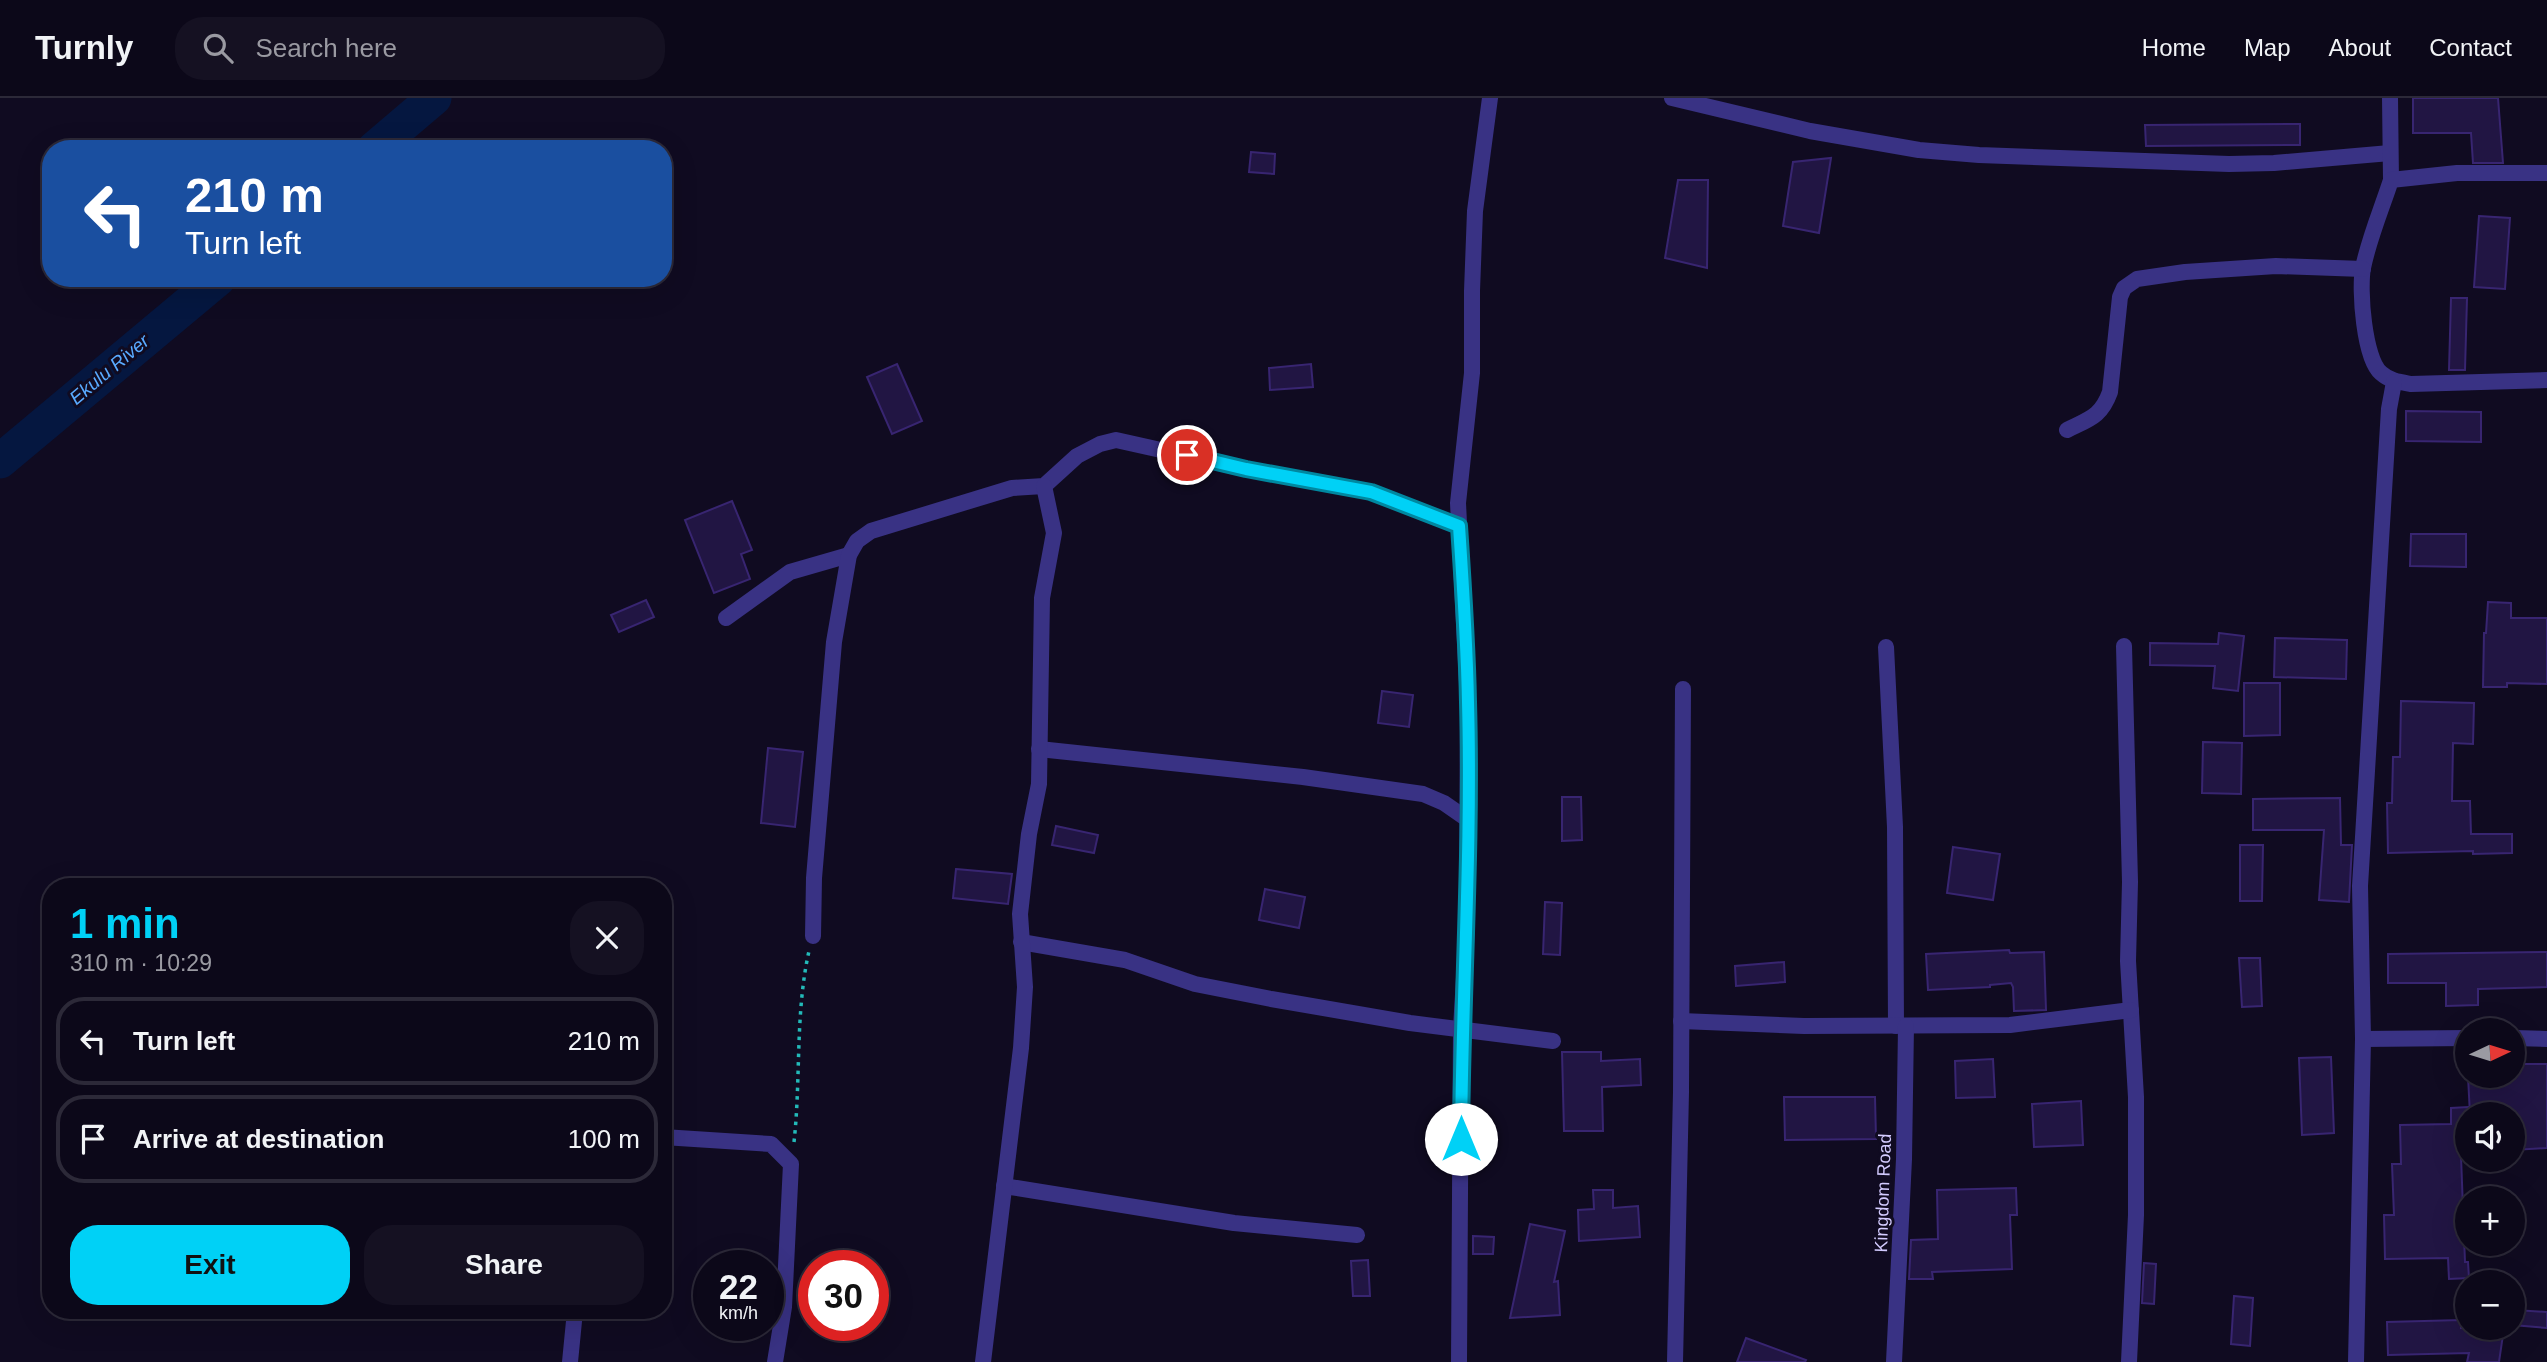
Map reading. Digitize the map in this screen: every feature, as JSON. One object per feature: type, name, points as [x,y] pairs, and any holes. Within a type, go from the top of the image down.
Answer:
[{"type":"street","points":[[1459,1362],[1461,1028],[1466,975],[1468,704],[1459,490],[1472,373],[1475,211],[1490,98]]},
{"type":"street","points":[[1672,98],[1810,131],[1919,150],[2229,164],[2390,153]]},
{"type":"street","points":[[2390,98],[2391,180],[2363,269],[2362,309],[2368,345],[2378,371],[2394,382],[2410,384],[2547,380]]},
{"type":"street","points":[[2391,180],[2456,173],[2547,173]]},
{"type":"street","points":[[2067,430],[2098,415],[2105,406],[2110,392],[2120,297],[2124,288],[2137,279],[2185,272],[2277,266],[2363,269]]},
{"type":"street","points":[[2356,1362],[2363,1039],[2360,886],[2389,409],[2394,382]]},
{"type":"street","points":[[813,936],[814,878],[834,642],[849,555],[857,541],[871,531],[1012,488],[1044,486],[1077,456],[1100,444],[1116,440],[1246,469],[1371,492],[1459,526]]},
{"type":"street","points":[[983,1362],[1021,1048],[1025,987],[1020,914],[1029,834],[1039,784],[1042,598],[1054,533],[1044,486]]},
{"type":"street","points":[[726,618],[790,572],[849,555]]},
{"type":"street","name":"Kingdom Road","points":[[1886,646],[1895,827],[1904,1160],[1894,1362]]},
{"type":"street","points":[[2124,646],[2130,841],[2128,961],[2136,1097],[2136,1215],[2129,1362]]},
{"type":"street","points":[[1675,1362],[1683,689]]},
{"type":"street","points":[[1039,749],[1303,777],[1423,794],[1444,803],[1467,819]]},
{"type":"street","points":[[1021,942],[1125,960],[1195,984],[1270,999],[1410,1023],[1553,1041]]},
{"type":"street","points":[[1681,1021],[1804,1027],[2010,1025],[2131,1010]]},
{"type":"street","points":[[2363,1039],[2455,1038]]},
{"type":"street","points":[[2525,1038],[2547,1039]]},
{"type":"street","points":[[672,1138],[771,1144],[791,1164],[785,1307],[775,1362]]},
{"type":"street","points":[[1004,1186],[1234,1223],[1357,1235]]},
{"type":"street","points":[[570,1362],[574,1319]]},
{"type":"path","points":[[791,1164],[798,1110],[804,974],[813,936]]},
{"type":"building","points":[[2413,98],[2498,98],[2503,163],[2473,163],[2471,133],[2413,133]]},
{"type":"building","points":[[2300,124],[2300,145],[2146,146],[2145,125]]},
{"type":"building","points":[[1251,152],[1275,154],[1274,174],[1249,172]]},
{"type":"building","points":[[1831,158],[1819,233],[1783,226],[1793,162]]},
{"type":"building","points":[[1678,180],[1708,180],[1707,268],[1665,258]]},
{"type":"building","points":[[2479,216],[2510,218],[2505,289],[2474,287]]},
{"type":"building","points":[[2451,298],[2467,298],[2465,370],[2449,370]]},
{"type":"building","points":[[897,364],[922,421],[892,434],[867,377]]},
{"type":"building","points":[[1311,364],[1313,387],[1270,390],[1269,368]]},
{"type":"building","points":[[2406,411],[2481,412],[2481,442],[2406,441]]},
{"type":"building","points":[[732,501],[752,550],[741,554],[750,579],[714,593],[685,520]]},
{"type":"building","points":[[2411,534],[2466,534],[2466,567],[2410,566]]},
{"type":"building","points":[[646,600],[654,617],[619,632],[611,615]]},
{"type":"building","points":[[2488,602],[2511,603],[2511,618],[2547,618],[2547,684],[2507,683],[2507,687],[2483,687],[2484,633]]},
{"type":"building","points":[[2219,633],[2244,636],[2238,691],[2213,688],[2215,666],[2150,665],[2150,643],[2218,644]]},
{"type":"building","points":[[2275,638],[2347,640],[2346,679],[2274,677]]},
{"type":"building","points":[[2244,683],[2280,683],[2280,735],[2244,736]]},
{"type":"building","points":[[1382,691],[1413,695],[1409,727],[1378,723]]},
{"type":"building","points":[[2401,701],[2474,703],[2473,744],[2453,743],[2452,801],[2470,801],[2471,834],[2512,834],[2512,853],[2388,853],[2387,803],[2392,803],[2393,757],[2400,757]]},
{"type":"building","points":[[2203,742],[2242,743],[2241,794],[2202,793]]},
{"type":"building","points":[[768,748],[803,752],[795,827],[761,823]]},
{"type":"building","points":[[1562,797],[1581,797],[1582,840],[1562,841]]},
{"type":"building","points":[[2340,798],[2341,845],[2352,845],[2349,902],[2319,900],[2324,830],[2253,830],[2253,799]]},
{"type":"building","points":[[1056,826],[1098,835],[1094,853],[1052,845]]},
{"type":"building","points":[[2240,845],[2263,845],[2262,901],[2240,901]]},
{"type":"building","points":[[1953,847],[2000,854],[1993,900],[1947,893]]},
{"type":"building","points":[[956,869],[1012,874],[1008,904],[953,898]]},
{"type":"building","points":[[1265,889],[1305,897],[1299,928],[1259,920]]},
{"type":"building","points":[[1545,902],[1562,903],[1560,955],[1543,954]]},
{"type":"building","points":[[2009,950],[2010,953],[2044,952],[2046,1010],[2014,1011],[2011,983],[1990,987],[1928,990],[1926,954]]},
{"type":"building","points":[[2547,952],[2547,987],[2478,989],[2478,1005],[2446,1006],[2446,983],[2388,983],[2388,954]]},
{"type":"building","points":[[2239,958],[2260,958],[2262,1006],[2242,1007]]},
{"type":"building","points":[[1784,962],[1785,982],[1736,986],[1735,966]]},
{"type":"building","points":[[1562,1052],[1601,1052],[1601,1061],[1640,1059],[1641,1085],[1602,1087],[1603,1131],[1564,1131]]},
{"type":"building","points":[[2331,1057],[2334,1133],[2302,1135],[2299,1058]]},
{"type":"building","points":[[1993,1059],[1995,1097],[1956,1098],[1955,1061]]},
{"type":"building","points":[[2525,1064],[2547,1064],[2547,1148],[2525,1149],[2525,1102],[2469,1102],[2469,1088],[2525,1088]]},
{"type":"building","points":[[1784,1097],[1875,1097],[1876,1139],[1785,1140]]},
{"type":"building","points":[[2081,1101],[2083,1145],[2034,1147],[2032,1104]]},
{"type":"building","points":[[2451,1108],[2455,1108],[2455,1172],[2462,1172],[2462,1186],[2455,1186],[2455,1256],[2465,1256],[2468,1270],[2455,1270],[2455,1279],[2449,1279],[2448,1258],[2385,1259],[2384,1215],[2394,1215],[2392,1164],[2401,1164],[2400,1125],[2451,1124]]},
{"type":"building","points":[[2016,1188],[2017,1215],[2010,1215],[2012,1269],[1932,1272],[1933,1279],[1909,1279],[1911,1240],[1938,1239],[1937,1190]]},
{"type":"building","points":[[1593,1190],[1613,1190],[1613,1208],[1638,1206],[1640,1237],[1579,1241],[1578,1210],[1594,1209]]},
{"type":"building","points":[[1530,1224],[1565,1231],[1554,1282],[1558,1281],[1560,1315],[1510,1318]]},
{"type":"building","points":[[1473,1236],[1494,1237],[1493,1254],[1473,1254]]},
{"type":"building","points":[[1368,1260],[1370,1296],[1353,1296],[1351,1261]]},
{"type":"building","points":[[2144,1263],[2156,1264],[2154,1304],[2142,1303]]},
{"type":"building","points":[[2234,1296],[2253,1298],[2250,1346],[2231,1344]]},
{"type":"building","points":[[2525,1311],[2547,1312],[2547,1328],[2525,1326]]},
{"type":"building","points":[[2455,1320],[2455,1340],[2502,1340],[2499,1362],[2467,1362],[2469,1353],[2388,1355],[2387,1322]]},
{"type":"building","points":[[1746,1338],[1806,1360],[1737,1362]]},
{"type":"waterway","name":"Ekulu River","points":[[385,140],[434,98]]},
{"type":"waterway","name":"Ekulu River","points":[[0,461],[208,287]]},
{"type":"route","points":[[1187,455],[1371,492],[1459,526],[1468,704],[1467,927],[1461,1028],[1461,1139]]}]
